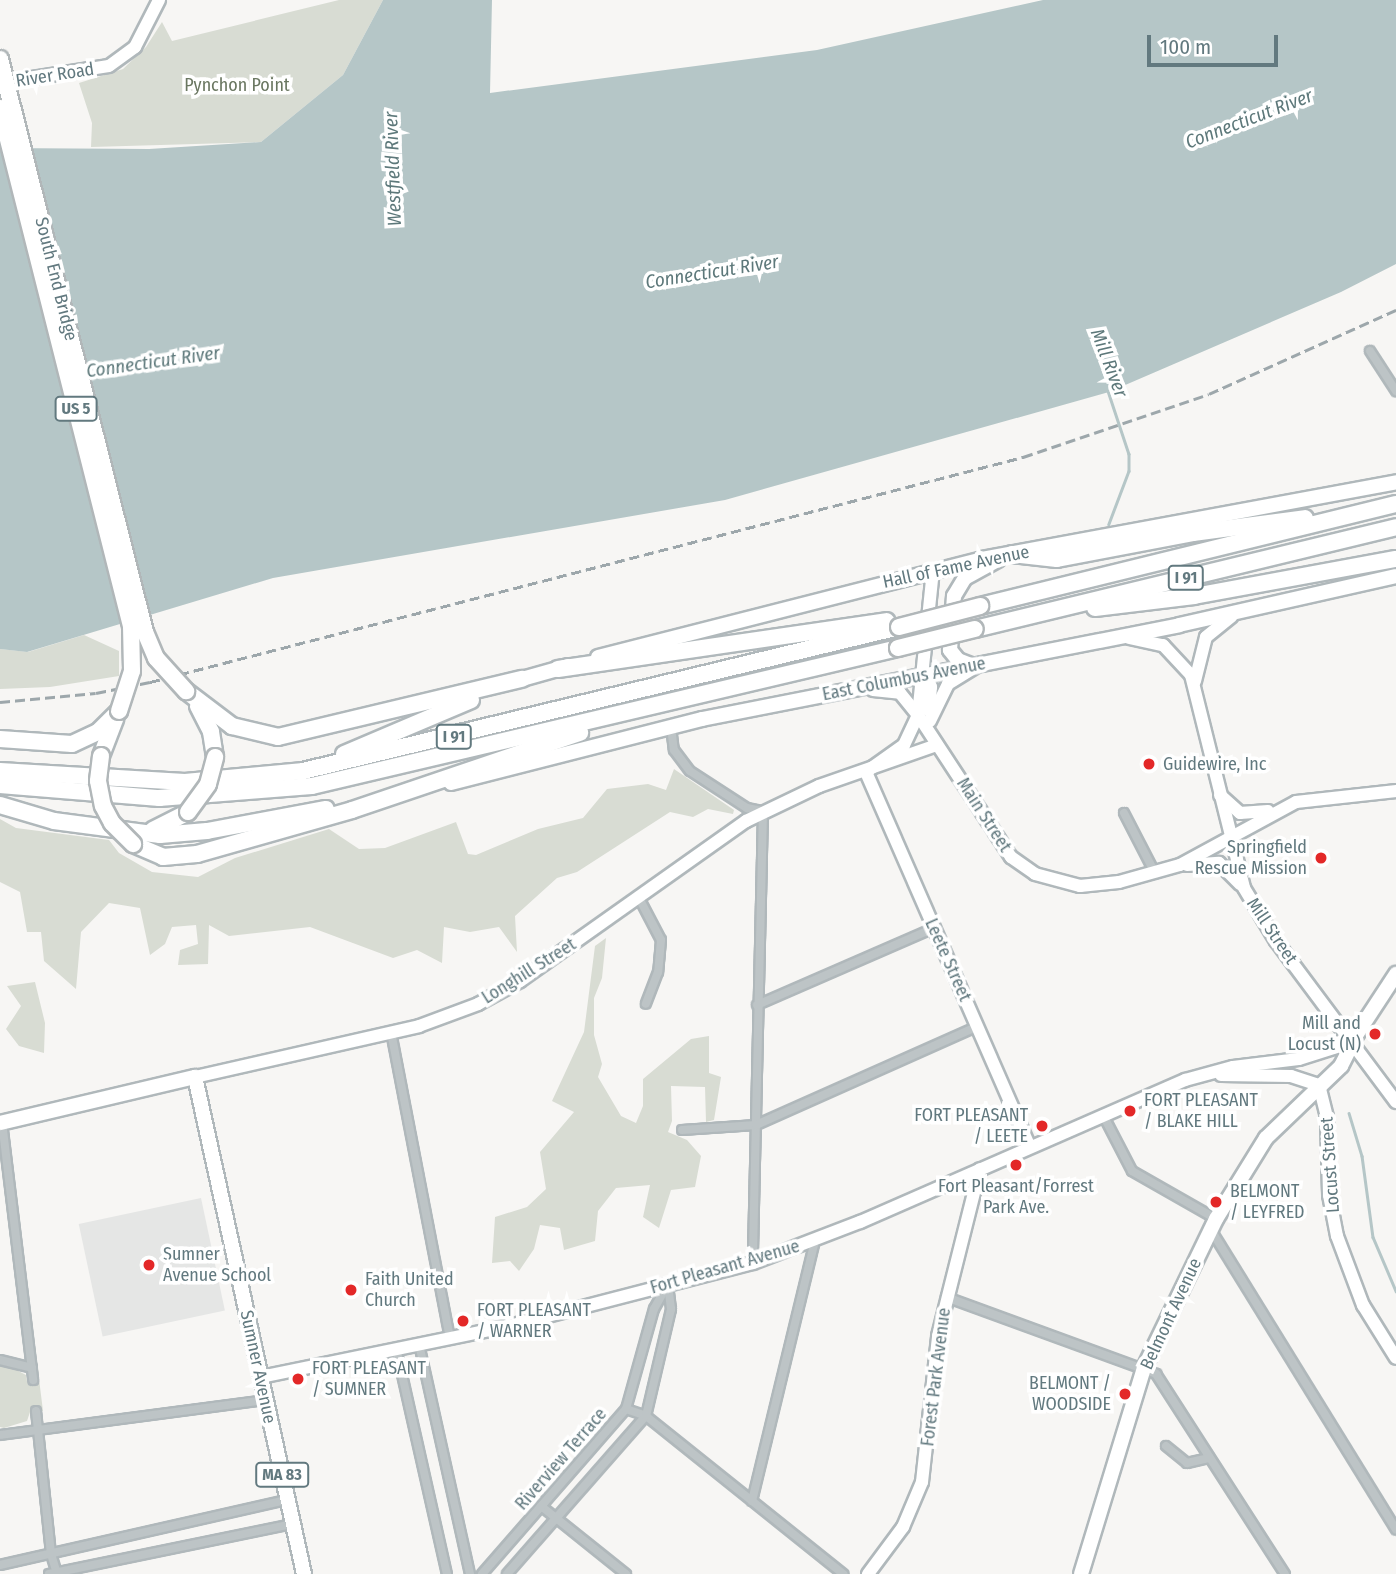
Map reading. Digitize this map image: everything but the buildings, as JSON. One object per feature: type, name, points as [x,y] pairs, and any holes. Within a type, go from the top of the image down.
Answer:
[{"type":"highway","name":"South End Bridge","points":[[0,59],[145,632],[156,658],[188,694]]},
{"type":"highway","name":"South End Bridge","points":[[0,108],[131,625],[132,671],[101,756],[98,781],[103,806],[116,828],[131,838]]},
{"type":"highway","name":"I 91","points":[[0,771],[125,781],[236,779],[369,757],[899,623],[1396,504]]},
{"type":"highway","points":[[1012,554],[1057,559],[1212,530],[1377,509]]},
{"type":"highway","name":"I 91","points":[[0,785],[159,798],[286,790],[387,771],[1396,527]]},
{"type":"highway","points":[[1040,613],[1167,600],[1396,559]]},
{"type":"highway","points":[[558,669],[899,623]]},
{"type":"highway","points":[[188,694],[239,729],[278,737],[522,679]]},
{"type":"highway","points":[[236,779],[357,750],[522,679]]},
{"type":"highway","name":"US 5","points":[[0,805],[54,821],[131,838],[160,828],[188,812],[208,784],[215,757],[209,725],[188,694]]},
{"type":"highway","points":[[131,838],[163,856],[190,856],[414,790],[710,694]]},
{"type":"highway","points":[[0,739],[72,744],[98,732],[119,711]]},
{"type":"highway","points":[[131,838],[207,831],[387,798]]},
{"type":"main road","name":"Hall of Fame Avenue","points":[[522,679],[933,570],[1396,482]]},
{"type":"main road","points":[[978,665],[960,662],[950,650],[954,596],[968,576],[1012,554]]},
{"type":"main road","name":"East Columbus Avenue","points":[[414,790],[671,727],[1118,637],[1396,576]]},
{"type":"main road","points":[[1318,1085],[1325,1070],[1353,1042],[1396,974]]},
{"type":"main road","name":"Longhill Street","points":[[1,1123],[195,1077]]},
{"type":"main road","name":"Sumner Avenue","points":[[195,1077],[304,1574]]},
{"type":"main road","name":"Belmont Avenue","points":[[1080,1574],[1144,1368],[1213,1224],[1266,1138],[1318,1085]]},
{"type":"street","name":"River Road","points":[[0,83],[109,66],[135,47],[159,0]]},
{"type":"street","points":[[1370,351],[1396,391]]},
{"type":"street","name":"Main Street","points":[[933,570],[926,675],[918,690],[918,715],[1011,857],[1028,870],[1080,886],[1156,873],[1180,865],[1279,809],[1315,797],[1396,791]]},
{"type":"street","name":"Mill Street","points":[[1241,611],[1206,637],[1195,666],[1196,691],[1244,888],[1276,941],[1396,1102]]},
{"type":"street","name":"Mill Street","points":[[1118,637],[1163,645],[1183,662],[1196,691]]},
{"type":"street","points":[[930,721],[948,684],[978,665]]},
{"type":"street","name":"Main Street","points":[[926,675],[931,687],[930,721],[937,746]]},
{"type":"street","points":[[851,690],[893,690],[918,715],[904,745],[866,772]]},
{"type":"street","points":[[671,727],[674,750],[690,771],[747,808],[763,811],[753,1263]]},
{"type":"street","name":"Longhill Street","points":[[195,1077],[391,1032],[490,998],[763,811],[937,746]]},
{"type":"street","name":"Leete Street","points":[[866,772],[1030,1147]]},
{"type":"street","points":[[1220,794],[1243,814],[1279,809]]},
{"type":"street","points":[[1124,813],[1156,873]]},
{"type":"street","points":[[1180,865],[1219,863],[1244,888]]},
{"type":"street","points":[[639,898],[661,940],[658,972],[646,1004]]},
{"type":"street","points":[[757,1005],[934,928]]},
{"type":"street","points":[[682,1130],[755,1125],[978,1026]]},
{"type":"street","points":[[391,1032],[450,1338]]},
{"type":"street","name":"Fort Pleasant Avenue","points":[[261,1377],[450,1338],[753,1263],[815,1240],[1103,1115],[1207,1075],[1233,1067],[1299,1059],[1353,1042]]},
{"type":"street","name":"Fort Pleasant Avenue","points":[[1207,1075],[1291,1076],[1318,1085]]},
{"type":"street","name":"Locust Street","points":[[1318,1085],[1327,1117],[1329,1195],[1337,1236],[1363,1305],[1396,1358]]},
{"type":"street","points":[[1103,1115],[1132,1171],[1213,1224],[1396,1529]]},
{"type":"street","points":[[1,1123],[33,1380]]},
{"type":"street","name":"Forest Park Avenue","points":[[868,1574],[903,1527],[922,1482],[932,1375],[946,1297],[980,1169]]},
{"type":"street","points":[[752,1500],[815,1240]]},
{"type":"street","name":"Riverview Terrace","points":[[482,1574],[626,1409],[654,1309],[668,1284]]},
{"type":"street","name":"Riverview Terrace","points":[[507,1574],[646,1416],[671,1309],[668,1284]]},
{"type":"street","points":[[946,1297],[1144,1368],[1160,1377],[1285,1574]]},
{"type":"street","points":[[419,1344],[470,1574]]},
{"type":"street","points":[[396,1348],[447,1574]]},
{"type":"street","points":[[0,1360],[32,1368]]},
{"type":"street","points":[[0,1435],[265,1399]]},
{"type":"street","points":[[626,1409],[646,1416],[843,1574]]},
{"type":"street","points":[[36,1411],[54,1573],[293,1524]]},
{"type":"street","points":[[1166,1446],[1187,1463],[1209,1458]]},
{"type":"street","points":[[0,1565],[287,1500]]},
{"type":"street","points":[[541,1506],[626,1574]]},
{"type":"shaded area","name":"Sumner Avenue School","points":[[201,1198],[225,1310],[103,1336],[79,1224]]},
{"type":"green space","name":"Pynchon Point","points":[[339,0],[383,0],[343,75],[261,142],[91,147],[92,123],[79,83],[123,69],[146,47],[162,22],[172,41]]},
{"type":"green space","points":[[84,635],[119,651],[119,676],[50,687],[0,689],[0,649],[28,652]]},
{"type":"green space","points":[[674,769],[734,810],[733,814],[708,809],[693,817],[670,812],[577,872],[557,878],[515,916],[517,952],[499,927],[470,932],[444,927],[442,963],[417,950],[393,958],[310,927],[229,936],[209,925],[208,964],[178,965],[180,950],[198,944],[196,925],[172,927],[165,944],[150,955],[140,908],[109,903],[81,932],[76,989],[44,961],[41,932],[27,932],[20,892],[0,882],[0,819],[16,828],[109,840],[119,853],[152,872],[198,877],[235,858],[329,829],[359,849],[385,848],[456,822],[468,854],[476,855],[538,829],[583,818],[607,789],[648,784],[666,790]]},
{"type":"green space","points":[[606,938],[602,978],[594,998],[594,1035],[602,1064],[598,1077],[621,1116],[636,1123],[643,1106],[643,1079],[691,1039],[709,1036],[709,1073],[721,1077],[714,1120],[706,1122],[705,1087],[671,1086],[672,1121],[668,1132],[687,1140],[701,1156],[695,1187],[671,1190],[659,1228],[643,1217],[650,1185],[616,1188],[598,1211],[595,1241],[564,1250],[560,1228],[540,1225],[534,1249],[519,1271],[510,1261],[492,1263],[495,1217],[527,1207],[546,1189],[540,1152],[574,1112],[552,1101],[584,1032],[595,946]]},
{"type":"green space","points":[[35,982],[45,1023],[44,1053],[19,1046],[6,1029],[21,1006],[7,986]]},
{"type":"green space","points":[[7,1365],[26,1375],[27,1381],[39,1379],[43,1411],[30,1412],[27,1421],[4,1428],[0,1427],[0,1366]]},
{"type":"water","points":[[383,0],[492,0],[490,93],[817,50],[1043,0],[1396,0],[1396,264],[1341,292],[1109,392],[725,500],[273,578],[27,652],[0,649],[0,148],[149,149],[261,142],[343,75]]},
{"type":"waterway","name":"Mill River","points":[[1108,391],[1129,454],[1129,471],[1109,524]]},
{"type":"waterway","name":"Mill River","points":[[1349,1113],[1362,1156],[1373,1237],[1396,1291]]},
{"type":"railway","points":[[0,702],[96,693],[150,682],[1023,457],[1209,394],[1396,310]]},
{"type":"place","name":"Guidewire, Inc","points":[[1149,764]]},
{"type":"place","name":"Springfield Rescue Mission","points":[[1321,858]]},
{"type":"place","name":"Mill and Locust (N)","points":[[1375,1034]]},
{"type":"place","name":"FORT PLEASANT / BLAKE HILL","points":[[1130,1111]]},
{"type":"place","name":"FORT PLEASANT / LEETE","points":[[1042,1126]]},
{"type":"place","name":"Fort Pleasant/Forrest Park Ave.","points":[[1016,1165]]},
{"type":"place","name":"BELMONT / LEYFRED","points":[[1216,1202]]},
{"type":"place","name":"Sumner Avenue School","points":[[149,1265]]},
{"type":"place","name":"Faith United Church","points":[[351,1290]]},
{"type":"place","name":"FORT PLEASANT / WARNER","points":[[463,1321]]},
{"type":"place","name":"FORT PLEASANT / SUMNER","points":[[298,1379]]},
{"type":"place","name":"BELMONT / WOODSIDE","points":[[1125,1394]]},
{"type":"water label","name":"Connecticut River","points":[[1249,119]]},
{"type":"water label","name":"Westfield River","points":[[393,169]]},
{"type":"water label","name":"Connecticut River","points":[[712,272]]},
{"type":"water label","name":"Connecticut River","points":[[153,362]]}]
